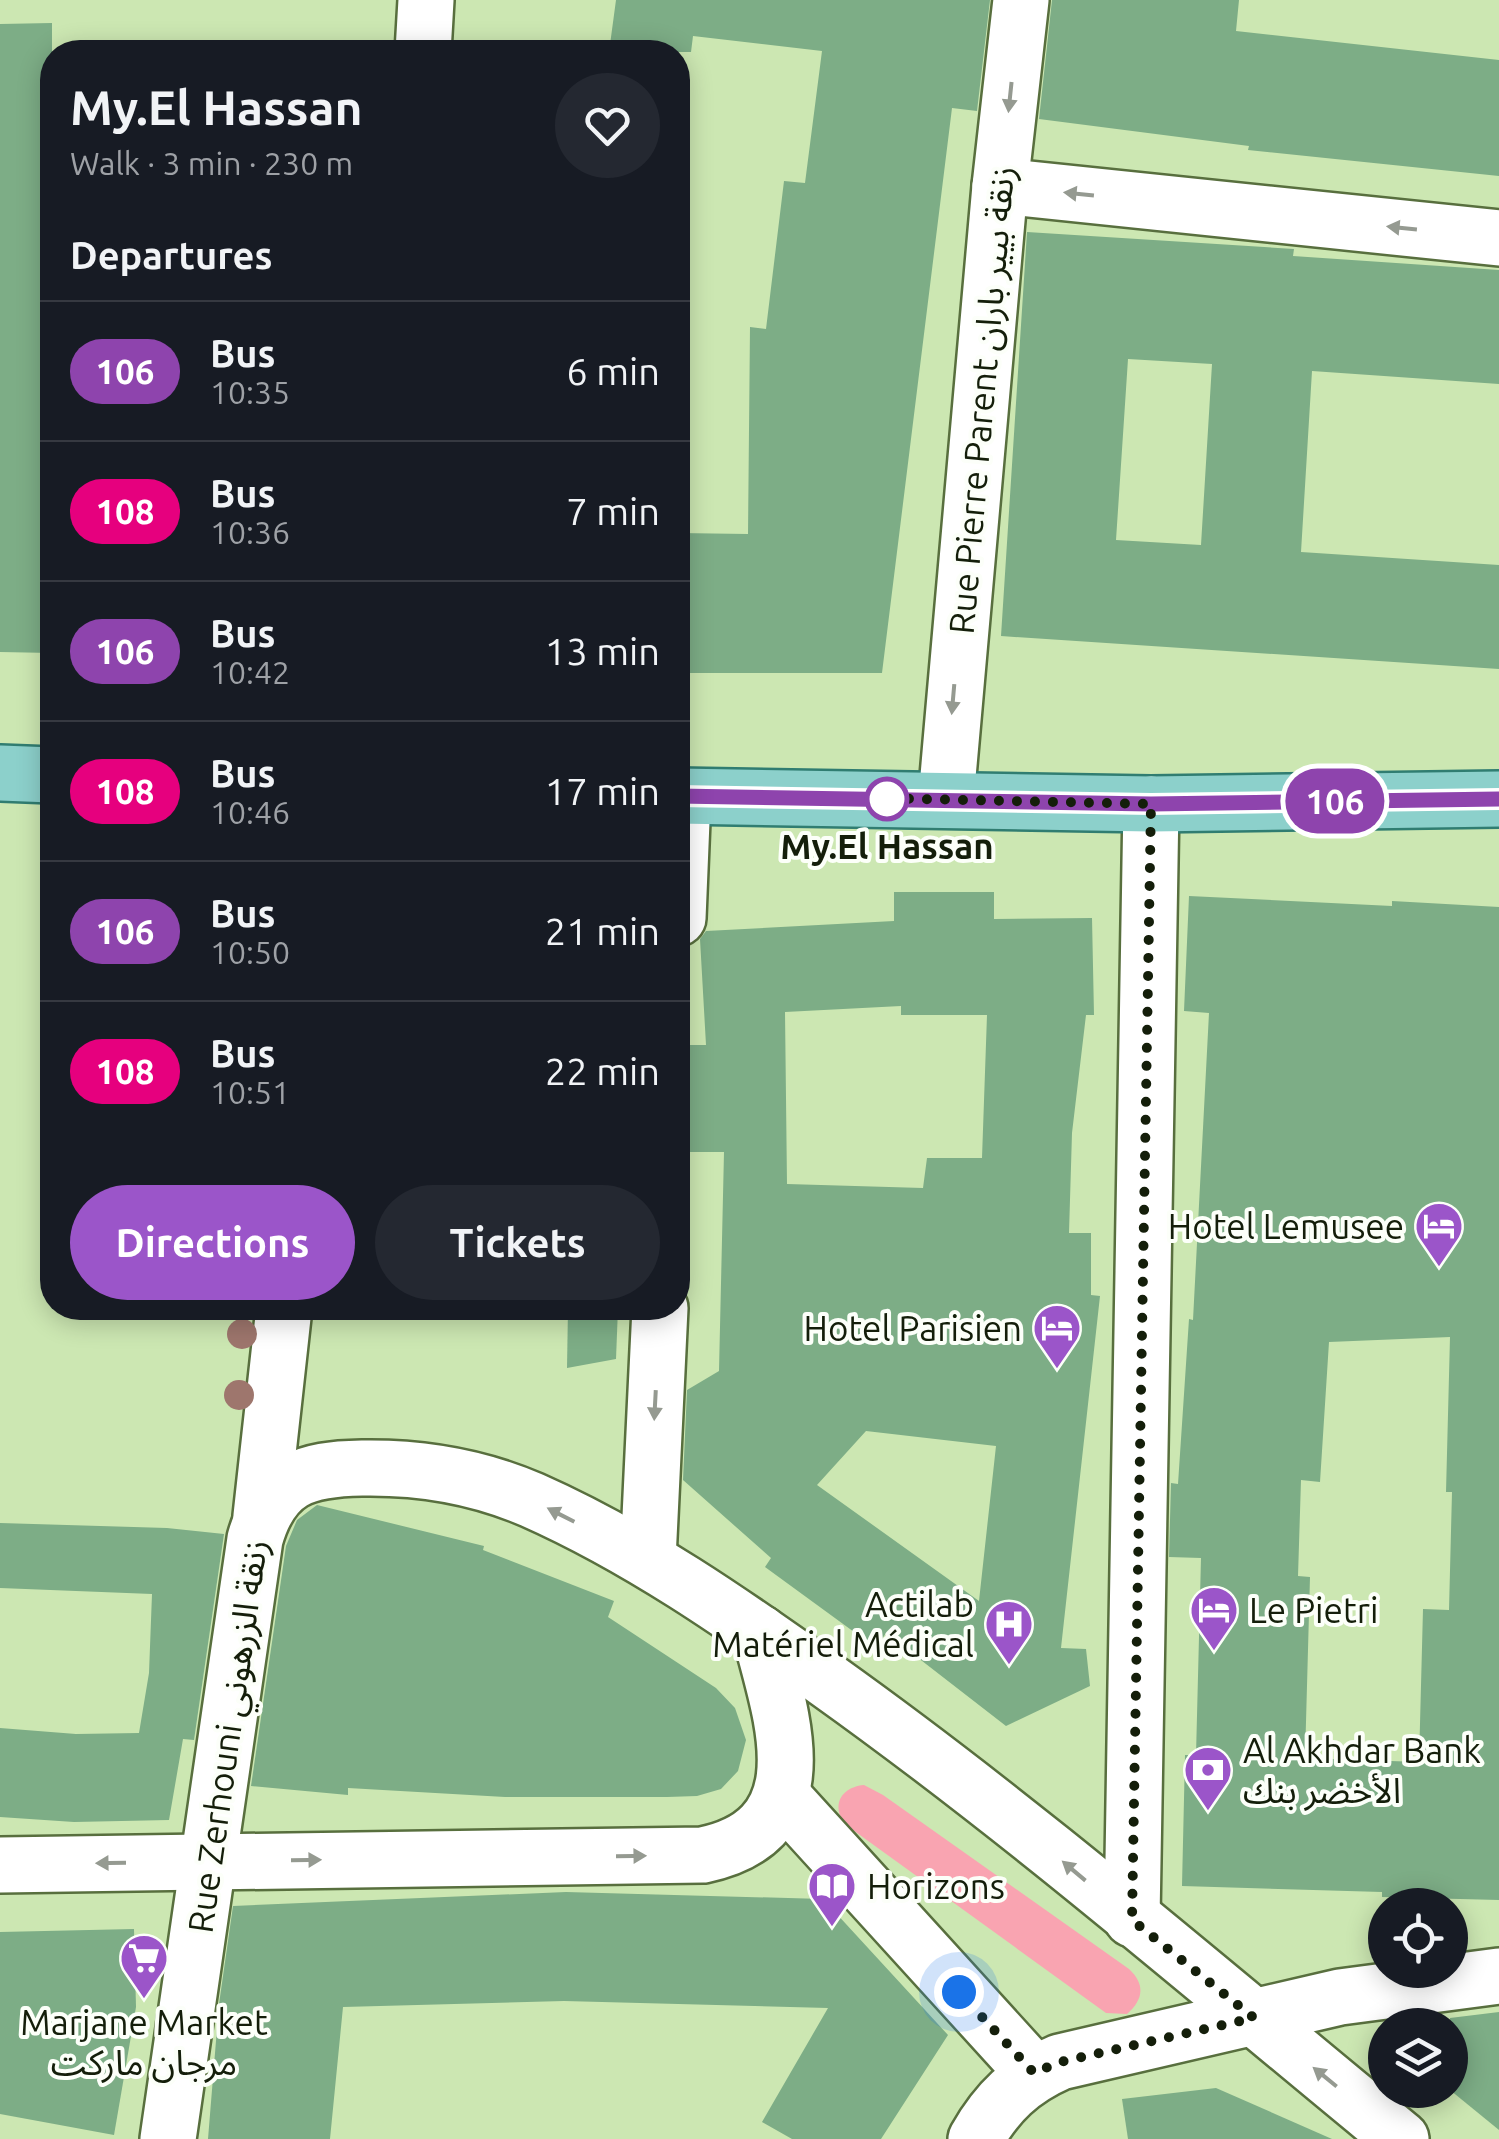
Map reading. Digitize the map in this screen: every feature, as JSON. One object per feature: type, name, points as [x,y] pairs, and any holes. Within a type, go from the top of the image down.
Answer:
[{"type":"main road","points":[[0,772],[40,774]]},
{"type":"main road","points":[[690,796],[1151,804],[1499,799]]},
{"type":"street","points":[[424,40],[426,0]]},
{"type":"street","name":"Rue Pierre Parent زنقة بيير باران","points":[[946,800],[1020,0]]},
{"type":"street","points":[[1000,186],[1499,238]]},
{"type":"street","points":[[1132,1920],[1151,804]]},
{"type":"street","points":[[261,1516],[283,1320]]},
{"type":"street","points":[[648,1559],[659,1320]]},
{"type":"street","name":"Rue Zerhouni زنقة الزرهوني","points":[[168,2139],[261,1516],[282,1488],[314,1471],[387,1468],[436,1473],[530,1500],[648,1559],[760,1633],[888,1724],[1401,2139]]},
{"type":"street","points":[[0,1864],[703,1855],[728,1850],[751,1837],[770,1818],[782,1796],[787,1770],[785,1744],[760,1633]]},
{"type":"street","points":[[782,1796],[1034,2073]]},
{"type":"street","points":[[976,2139],[992,2111],[1011,2090],[1034,2073],[1060,2062],[1340,1997],[1499,1976]]},
{"type":"shaded area","points":[[864,1785],[1129,1969],[1140,1986],[1133,2008],[1127,2014],[1106,2013],[846,1825],[839,1811],[840,1799],[849,1789]]},
{"type":"building","points":[[616,0],[990,0],[977,111],[952,108],[882,673],[690,673],[690,533],[748,534],[750,327],[766,329],[784,181],[805,183],[822,51],[693,36],[691,52],[690,40],[611,40]]},
{"type":"building","points":[[1052,0],[1239,0],[1236,31],[1499,60],[1499,176],[1248,150],[1249,146],[1039,119]]},
{"type":"building","points":[[52,23],[52,40],[40,40],[40,653],[0,652],[0,24]]},
{"type":"building","points":[[1027,232],[1294,249],[1293,256],[1499,270],[1499,384],[1312,371],[1301,552],[1499,565],[1499,669],[1001,636]],"holes":[[[1128,359],[1212,364],[1201,545],[1116,540]]]},
{"type":"building","points":[[894,892],[994,892],[994,919],[1092,918],[1094,1015],[1086,1015],[1072,1133],[1069,1233],[1091,1233],[1091,1295],[1100,1296],[1061,1648],[1086,1649],[1090,1686],[1006,1726],[886,1633],[876,1648],[765,1567],[771,1558],[683,1480],[687,1390],[719,1371],[724,1152],[690,1152],[690,1045],[706,1045],[700,939],[706,931],[894,921]],"holes":[[[901,1006],[901,1015],[987,1015],[982,1158],[927,1158],[923,1188],[787,1184],[785,1012]],[[866,1431],[996,1446],[979,1601],[817,1485]]]},
{"type":"building","points":[[1189,896],[1499,907],[1499,1900],[1468,1899],[1468,1888],[1368,1888],[1368,1892],[1182,1886],[1185,1755],[1196,1755],[1201,1558],[1169,1557],[1171,1483],[1178,1484],[1189,1319],[1193,1320],[1209,1013],[1184,1011]],"holes":[[[1450,1337],[1446,1492],[1452,1492],[1449,1610],[1423,1609],[1419,1762],[1305,1758],[1310,1577],[1298,1576],[1301,1480],[1320,1482],[1329,1342]]]},
{"type":"building","points":[[568,1320],[618,1320],[616,1359],[567,1368]]},
{"type":"building","points":[[317,1505],[484,1546],[483,1550],[614,1601],[608,1617],[716,1688],[735,1708],[746,1740],[738,1771],[721,1789],[697,1796],[667,1797],[505,1797],[348,1788],[348,1795],[251,1786],[286,1546],[297,1520]]},
{"type":"building","points":[[0,1523],[167,1528],[224,1534],[194,1740],[183,1739],[169,1820],[74,1822],[0,1817],[0,1728],[76,1734],[139,1733],[149,1673],[152,1594],[0,1588]]},
{"type":"building","points":[[566,1892],[823,1899],[948,2035],[881,2139],[792,2139],[762,2122],[828,2008],[564,2001],[343,2007],[330,2139],[208,2139],[219,2004],[233,1906]]},
{"type":"building","points":[[134,1929],[136,2007],[114,2135],[0,2114],[0,1932]]},
{"type":"building","points":[[1499,2012],[1499,2130],[1468,2105],[1468,2016]]},
{"type":"building","points":[[1216,2088],[1332,2139],[1128,2139],[1122,2099]]},
{"type":"bus line","name":"106","points":[[690,796],[1151,804],[1499,799]]},
{"type":"place","name":"My.El Hassan","points":[[887,799]]},
{"type":"place","name":"Hotel Lemusee","points":[[1439,1268]]},
{"type":"place","name":"Hotel Parisien","points":[[1057,1370]]},
{"type":"place","name":"Le Pietri","points":[[1214,1652]]},
{"type":"place","name":"Actilab Matériel Médical","points":[[1009,1666]]},
{"type":"place","name":"Al Akhdar Bank الأخضر بنك","points":[[1208,1812]]},
{"type":"place","name":"Horizons","points":[[832,1928]]},
{"type":"place","name":"Marjane Market مرجان ماركت","points":[[144,2000]]},
{"type":"route","points":[[887,799],[871,798],[1151,804],[1132,1920],[1254,2018],[1060,2062],[1034,2073],[959,1992]]}]
